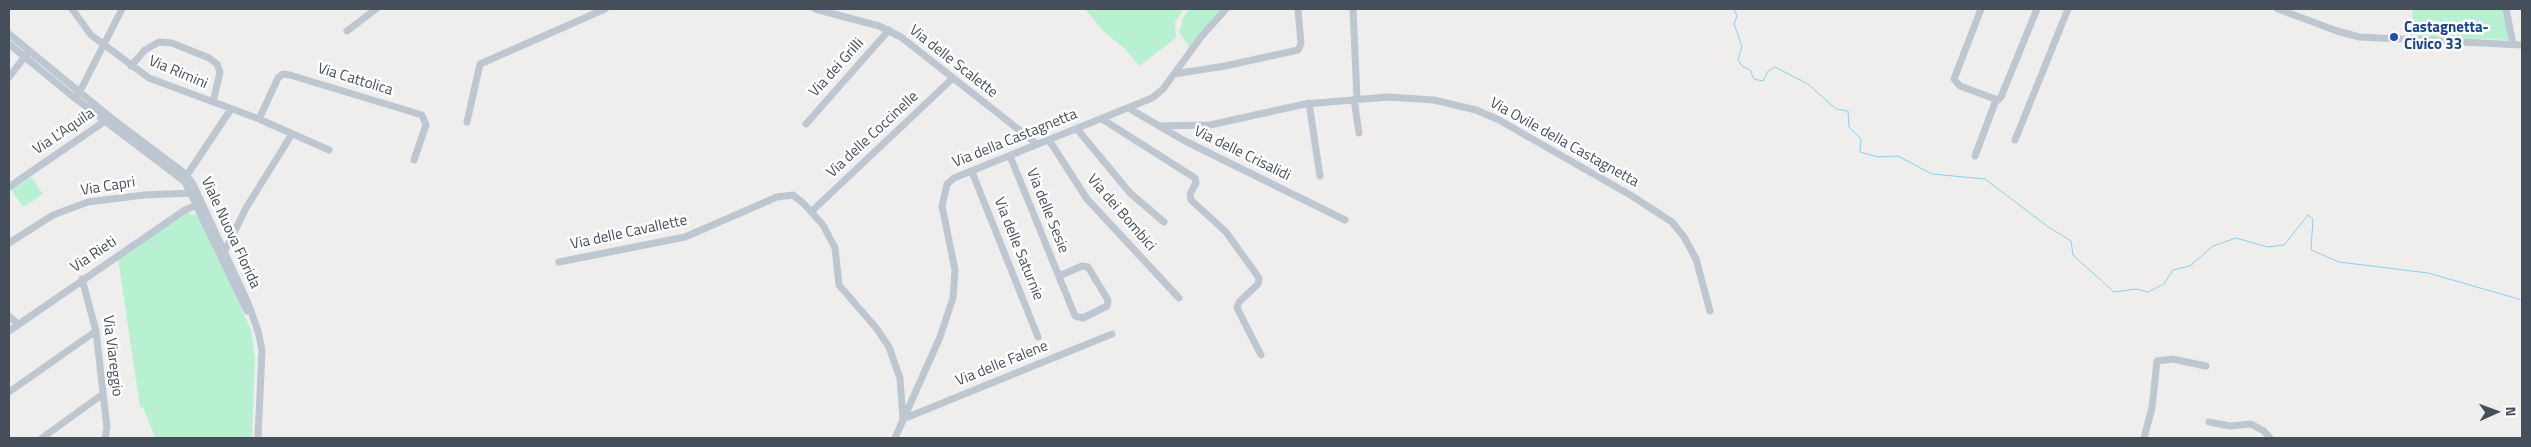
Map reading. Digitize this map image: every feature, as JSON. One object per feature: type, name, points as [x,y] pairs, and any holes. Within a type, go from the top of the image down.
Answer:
[{"type":"street","name":"Via Rimini","points":[[72,9],[87,31],[104,46],[149,78],[259,119],[329,150]]},
{"type":"street","points":[[78,96],[122,9]]},
{"type":"street","points":[[347,31],[376,9]]},
{"type":"street","points":[[467,122],[480,64],[605,9]]},
{"type":"street","name":"Via delle Scalette","points":[[815,9],[889,30],[954,78],[1037,144]]},
{"type":"street","name":"Via della Castagnetta","points":[[895,438],[943,330],[953,295],[955,270],[942,212],[943,192],[951,180],[1037,144],[1130,109],[1156,95],[1201,37],[1226,9]]},
{"type":"street","points":[[1174,74],[1225,66],[1298,50],[1301,44],[1298,9]]},
{"type":"street","points":[[1353,9],[1359,134]]},
{"type":"street","points":[[1981,9],[1955,73],[1954,80],[1958,85],[1996,100]]},
{"type":"street","points":[[1975,156],[1996,100],[2001,97],[2037,9]]},
{"type":"street","points":[[2015,140],[2068,9]]},
{"type":"street","points":[[2278,9],[2337,31],[2359,37],[2522,45]]},
{"type":"street","points":[[2506,9],[2513,44]]},
{"type":"street","name":"Via dei Grilli","points":[[806,124],[889,30]]},
{"type":"street","name":"Viale Nuova Florida","points":[[9,34],[27,55]]},
{"type":"street","points":[[131,66],[145,50],[159,42],[172,43],[209,58],[217,64],[220,72],[213,102]]},
{"type":"street","name":"Viale Nuova Florida","points":[[9,44],[27,55],[181,179],[191,192],[251,310],[260,338],[258,438]]},
{"type":"street","points":[[9,77],[27,55]]},
{"type":"street","name":"Via Cattolica","points":[[259,119],[278,78],[283,74],[290,75],[422,115],[426,125],[414,160]]},
{"type":"street","name":"Via delle Coccinelle","points":[[812,211],[954,78]]},
{"type":"street","name":"Via Ovile della Castagnetta","points":[[1161,126],[1210,125],[1309,103],[1356,99],[1410,97],[1444,101],[1476,110],[1497,118],[1632,196],[1669,220],[1684,237],[1700,268],[1710,311]]},
{"type":"street","points":[[1309,103],[1320,176]]},
{"type":"street","points":[[187,175],[231,109]]},
{"type":"street","name":"Via delle Crisalidi","points":[[1130,109],[1192,145],[1345,220]]},
{"type":"street","name":"Viale Nuova Florida","points":[[107,119],[187,175],[197,191],[247,311],[256,340],[254,438]]},
{"type":"street","name":"Via L'Aquila","points":[[9,187],[107,119]]},
{"type":"street","points":[[1102,119],[1195,178],[1196,183],[1190,194],[1191,200],[1228,234],[1259,278],[1258,284],[1240,301],[1237,308],[1261,355]]},
{"type":"street","points":[[1077,129],[1130,193],[1164,222]]},
{"type":"street","points":[[223,255],[246,208],[292,134]]},
{"type":"street","name":"Via dei Bombici","points":[[1049,140],[1087,199],[1178,298]]},
{"type":"street","name":"Via delle Sesie","points":[[1010,156],[1059,276],[1076,317],[1083,318],[1107,306],[1108,300],[1088,267],[1083,266],[1059,276]]},
{"type":"street","name":"Via delle Saturnie","points":[[972,172],[1038,337]]},
{"type":"street","name":"Via Capri","points":[[9,243],[53,215],[88,202],[144,195],[191,192]]},
{"type":"street","name":"Via delle Cavallette","points":[[558,262],[690,236],[782,196],[796,196],[812,211],[833,243],[839,284],[880,333],[893,357],[901,383],[903,420]]},
{"type":"street","name":"Via Rieti","points":[[9,330],[185,210],[197,205]]},
{"type":"street","name":"Via Viareggio","points":[[82,279],[96,331],[107,428],[105,438]]},
{"type":"street","points":[[9,316],[18,324]]},
{"type":"street","points":[[9,392],[96,331]]},
{"type":"street","name":"Via delle Falene","points":[[903,420],[1112,334]]},
{"type":"street","points":[[2144,438],[2151,410],[2157,361],[2169,359],[2206,366]]},
{"type":"street","points":[[42,438],[103,394]]},
{"type":"street","points":[[2208,422],[2230,426],[2253,424],[2264,431],[2270,438]]},
{"type":"green space","points":[[1085,9],[1184,9],[1175,22],[1176,38],[1139,66],[1125,49],[1103,31]]},
{"type":"green space","points":[[1190,9],[1223,9],[1190,48],[1179,32],[1184,16]]},
{"type":"green space","points":[[2413,9],[2504,9],[2509,40],[2410,36]]},
{"type":"green space","points":[[31,177],[43,194],[23,207],[11,190]]},
{"type":"green space","points":[[187,213],[197,215],[201,219],[251,330],[255,357],[252,438],[155,438],[143,407],[140,407],[118,259]]},
{"type":"waterway","points":[[1734,9],[1737,16],[1734,24],[1742,46],[1738,60],[1742,66],[1750,70],[1754,79],[1763,81],[1768,71],[1775,67],[1808,84],[1836,109],[1848,111],[1849,127],[1861,139],[1860,152],[1878,157],[1898,156],[1932,174],[1985,179],[2047,226],[2071,241],[2073,255],[2114,292],[2136,289],[2148,292],[2164,284],[2173,270],[2190,266],[2213,246],[2236,238],[2268,247],[2284,245],[2308,215],[2313,219],[2311,250],[2339,262],[2428,273],[2522,300]]},
{"type":"place","name":"Castagnetta- Civico 33","points":[[2394,37]]}]
